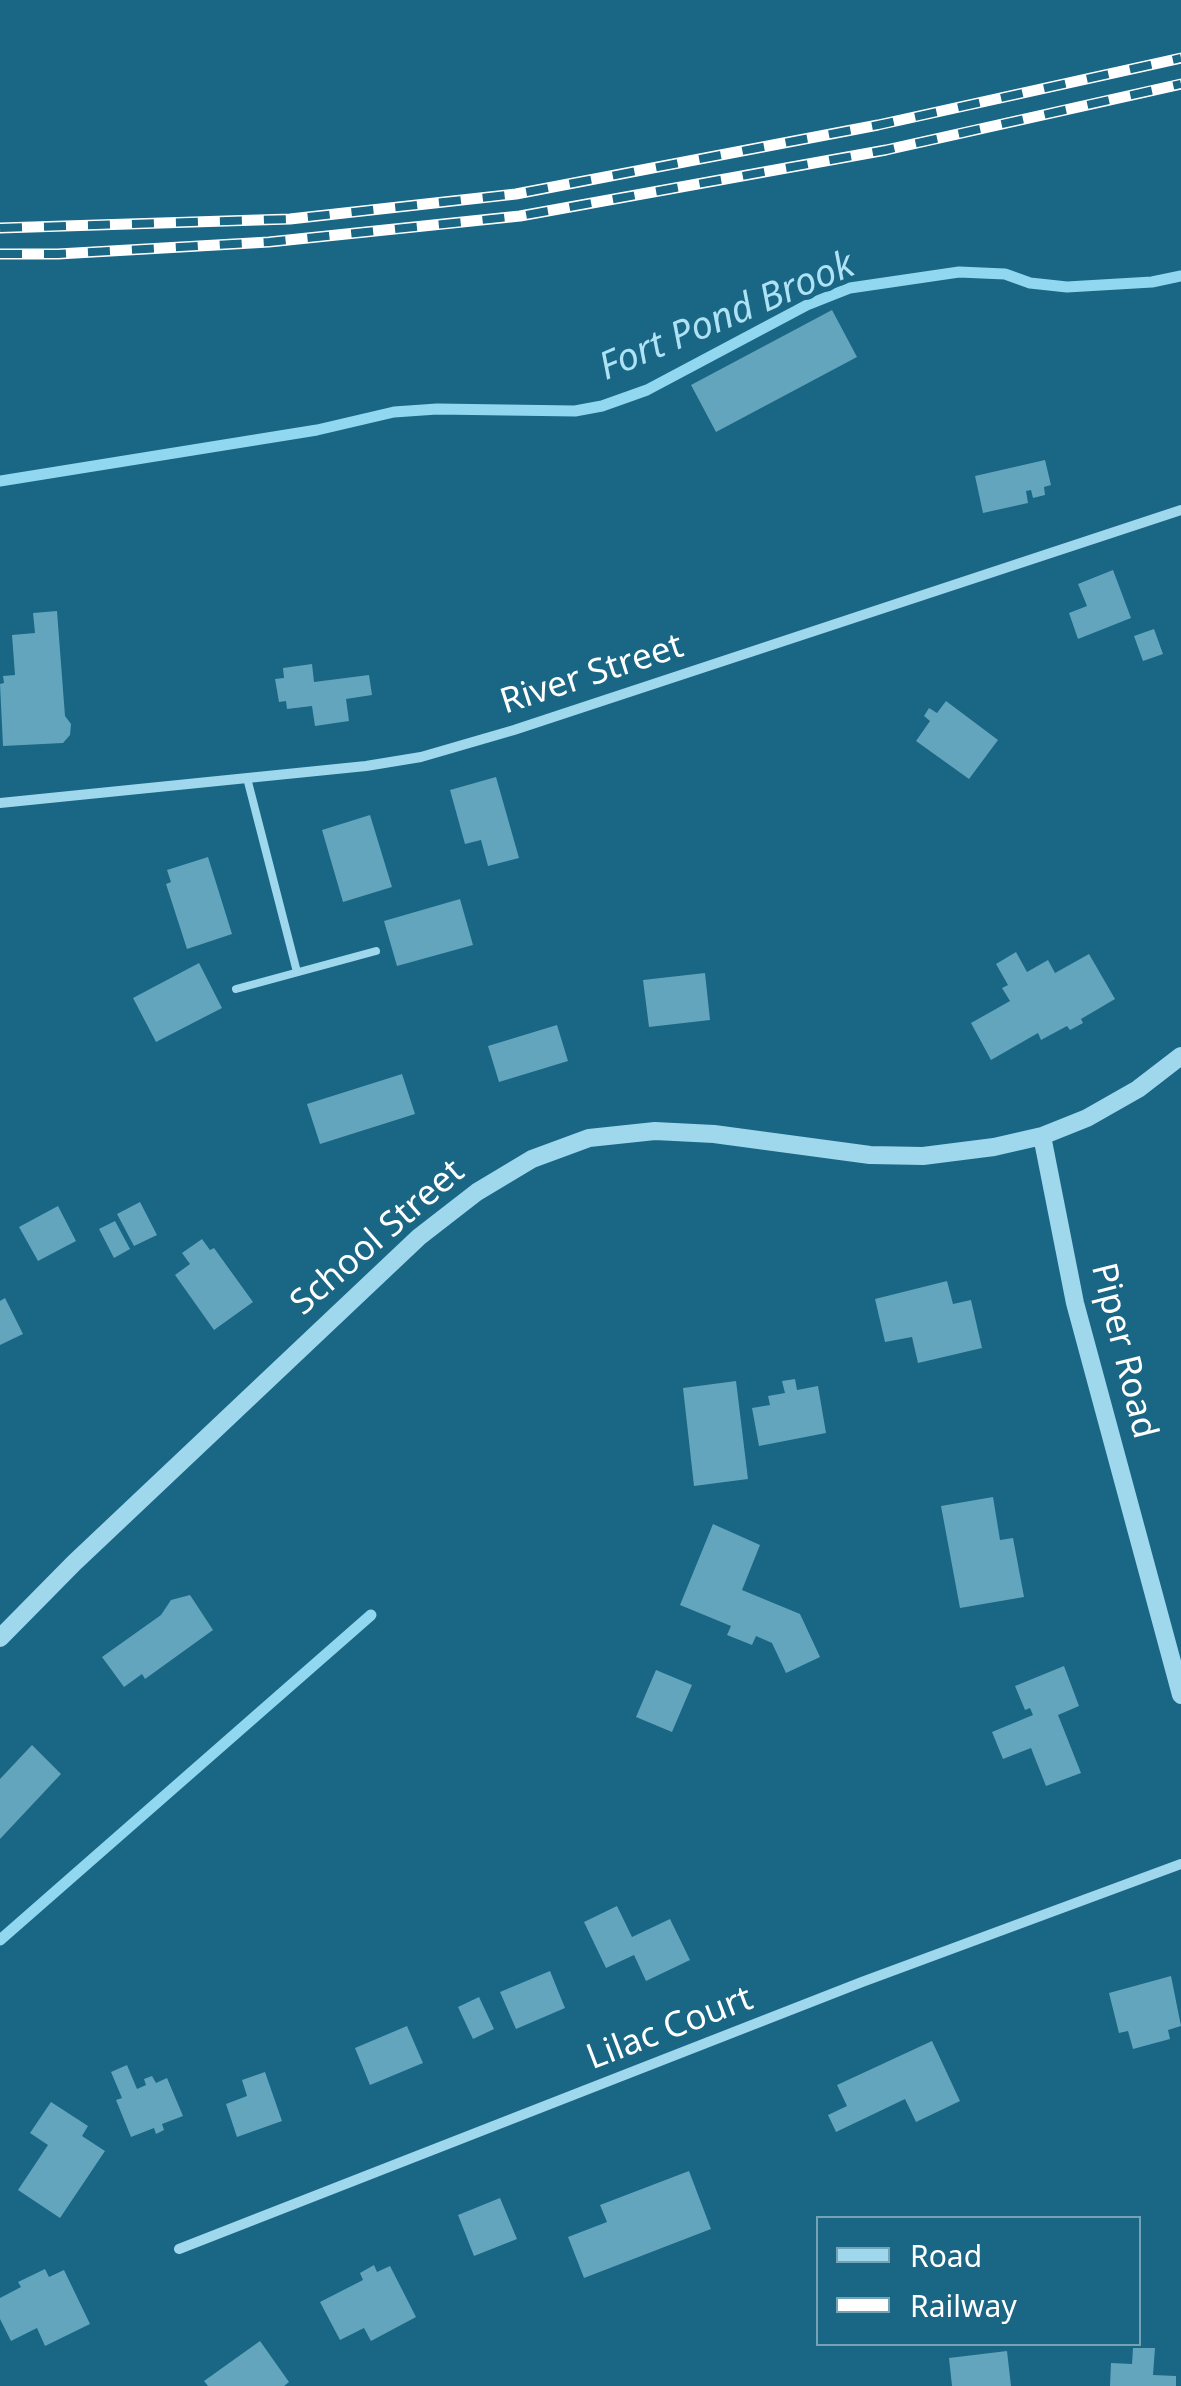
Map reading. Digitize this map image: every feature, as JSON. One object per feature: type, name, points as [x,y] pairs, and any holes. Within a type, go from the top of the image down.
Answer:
[{"type":"street","name":"River Street","points":[[0,803],[395,762],[476,742],[1181,510]]},
{"type":"street","name":"School Street","points":[[0,1638],[74,1563],[419,1237],[477,1192],[532,1159],[575,1142],[636,1132],[714,1134],[832,1152],[905,1156],[960,1152],[1042,1136],[1113,1105],[1181,1056]]},
{"type":"street","name":"Piper Road","points":[[1042,1136],[1076,1303],[1181,1696]]},
{"type":"street","name":"Lilac Court","points":[[179,2249],[862,1982],[1181,1864]]},
{"type":"lane","points":[[246,778],[296,972]]},
{"type":"lane","points":[[236,989],[376,950]]},
{"type":"building","points":[[832,310],[857,357],[716,432],[691,385]]},
{"type":"building","points":[[1045,460],[1051,485],[1044,487],[1045,495],[1033,498],[1031,490],[1026,491],[1028,503],[983,513],[975,476]]},
{"type":"building","points":[[1113,570],[1131,618],[1078,639],[1069,613],[1087,606],[1078,584]]},
{"type":"building","points":[[57,611],[70,735],[63,743],[3,746],[0,684],[4,683],[3,676],[15,675],[12,635],[35,633],[33,613]]},
{"type":"building","points":[[1154,629],[1163,654],[1143,661],[1134,636]]},
{"type":"building","points":[[312,664],[314,682],[369,675],[372,695],[346,699],[349,721],[315,726],[312,706],[287,709],[286,701],[279,702],[275,679],[284,678],[283,668]]},
{"type":"building","points":[[946,701],[998,740],[969,779],[916,741],[930,721],[924,716],[929,708],[937,713]]},
{"type":"building","points":[[496,777],[519,858],[488,866],[481,840],[465,844],[450,790]]},
{"type":"building","points":[[370,815],[392,887],[343,902],[322,830]]},
{"type":"building","points":[[208,857],[232,934],[187,949],[166,884],[171,882],[167,870]]},
{"type":"building","points":[[460,899],[473,945],[397,966],[384,921]]},
{"type":"building","points":[[1016,952],[1027,972],[1048,960],[1055,973],[1089,954],[1115,999],[1070,1030],[1067,1026],[1041,1040],[1038,1033],[991,1060],[971,1023],[1010,1001],[1002,988],[1008,985],[996,964]]},
{"type":"building","points":[[199,963],[222,1008],[156,1042],[133,998]]},
{"type":"building","points":[[705,973],[710,1020],[649,1027],[643,980]]},
{"type":"building","points":[[557,1025],[568,1061],[499,1082],[488,1046]]},
{"type":"building","points":[[402,1074],[415,1114],[320,1144],[307,1104]]},
{"type":"building","points":[[140,1202],[157,1235],[134,1246],[117,1214]]},
{"type":"building","points":[[58,1206],[76,1241],[38,1261],[19,1227]]},
{"type":"building","points":[[115,1221],[130,1249],[114,1258],[99,1229]]},
{"type":"building","points":[[202,1239],[210,1250],[214,1248],[253,1302],[214,1330],[175,1275],[190,1264],[182,1253]]},
{"type":"building","points":[[947,1281],[953,1304],[971,1300],[982,1348],[918,1363],[912,1337],[885,1342],[875,1299]]},
{"type":"building","points":[[5,1298],[23,1334],[0,1345],[0,1301]]},
{"type":"building","points":[[795,1379],[797,1390],[818,1386],[826,1433],[759,1446],[752,1408],[770,1405],[768,1396],[785,1393],[782,1381]]},
{"type":"building","points":[[736,1381],[748,1479],[694,1486],[683,1388]]},
{"type":"building","points":[[993,1497],[1000,1540],[1013,1538],[1024,1597],[960,1608],[941,1506]]},
{"type":"building","points":[[713,1524],[760,1545],[742,1590],[800,1614],[820,1657],[786,1673],[772,1643],[756,1636],[752,1645],[727,1635],[731,1626],[680,1605]]},
{"type":"building","points":[[190,1595],[213,1630],[145,1679],[142,1674],[124,1687],[102,1657],[161,1615],[171,1600]]},
{"type":"building","points":[[1064,1666],[1079,1706],[1058,1715],[1081,1773],[1046,1786],[1031,1748],[1003,1759],[992,1732],[1033,1715],[1030,1708],[1025,1710],[1015,1686]]},
{"type":"building","points":[[656,1670],[692,1685],[672,1732],[636,1717]]},
{"type":"building","points":[[32,1745],[61,1774],[0,1839],[0,1779]]},
{"type":"building","points":[[617,1906],[632,1937],[670,1919],[690,1960],[646,1981],[634,1955],[606,1968],[584,1922]]},
{"type":"building","points":[[550,1971],[565,2008],[516,2029],[500,1992]]},
{"type":"building","points":[[1171,1976],[1181,2026],[1168,2030],[1170,2039],[1133,2049],[1128,2031],[1119,2033],[1109,1993]]},
{"type":"building","points":[[479,1997],[494,2029],[473,2039],[458,2007]]},
{"type":"building","points":[[407,2026],[423,2063],[370,2085],[355,2048]]},
{"type":"building","points":[[932,2041],[960,2101],[916,2122],[905,2099],[836,2132],[828,2115],[847,2106],[837,2085]]},
{"type":"building","points":[[127,2065],[137,2089],[152,2076],[156,2083],[167,2078],[183,2116],[162,2124],[164,2130],[156,2134],[154,2128],[131,2137],[116,2100],[122,2098],[111,2072]]},
{"type":"building","points":[[265,2072],[282,2121],[237,2137],[226,2104],[247,2096],[242,2080]]},
{"type":"building","points":[[51,2102],[88,2126],[82,2136],[105,2151],[60,2218],[18,2190],[48,2145],[30,2133]]},
{"type":"building","points":[[689,2171],[711,2229],[584,2278],[568,2237],[607,2222],[600,2205]]},
{"type":"building","points":[[500,2198],[517,2239],[474,2256],[458,2215]]},
{"type":"building","points":[[374,2265],[377,2272],[390,2266],[416,2317],[371,2341],[364,2328],[340,2340],[320,2302],[363,2280],[360,2273]]},
{"type":"building","points":[[45,2269],[49,2277],[64,2270],[90,2324],[45,2346],[37,2328],[11,2341],[0,2319],[0,2298],[21,2287],[18,2282]]},
{"type":"building","points":[[260,2341],[289,2382],[284,2386],[208,2386],[204,2381]]},
{"type":"building","points":[[1133,2348],[1155,2348],[1153,2375],[1176,2376],[1176,2386],[1110,2386],[1111,2363],[1132,2364]]},
{"type":"building","points":[[1007,2351],[1011,2386],[952,2386],[949,2358]]},
{"type":"waterway","name":"Fort Pond Brook","points":[[0,481],[317,430],[394,412],[575,411],[602,406],[647,390],[807,305],[850,288],[959,272],[1005,274],[1030,283],[1067,287],[1152,282],[1181,276]]},
{"type":"waterway","points":[[0,1940],[371,1615]]},
{"type":"railway","points":[[0,228],[290,219],[516,194],[878,125],[1181,58]]},
{"type":"railway","points":[[0,254],[269,242],[520,216],[886,150],[1181,84]]}]
